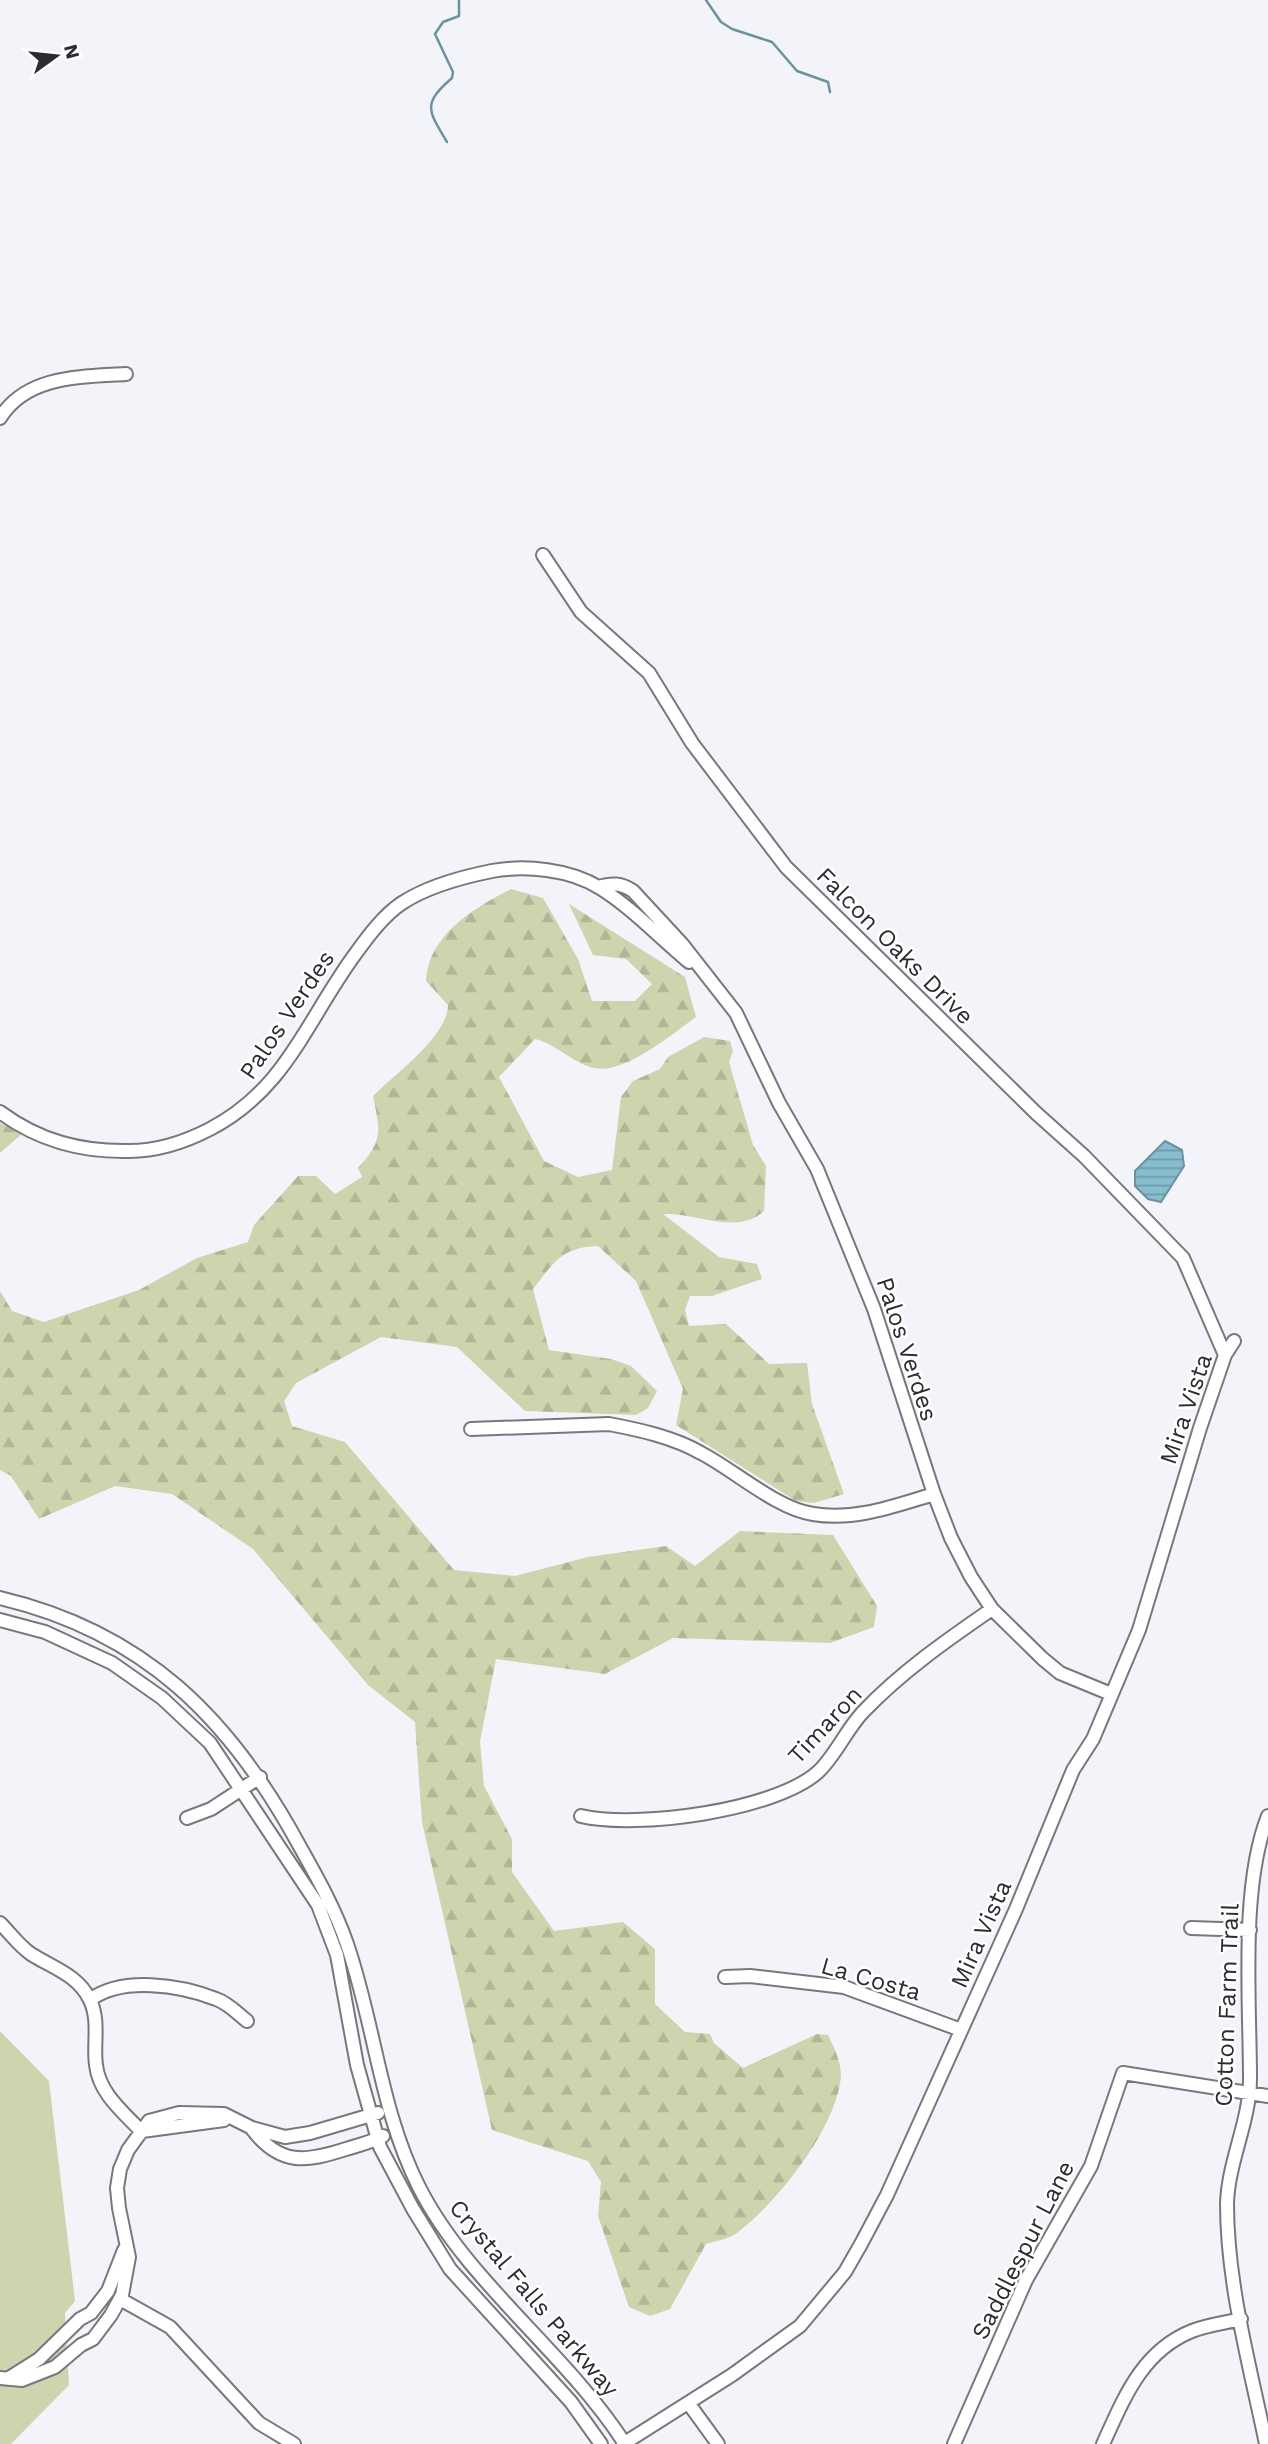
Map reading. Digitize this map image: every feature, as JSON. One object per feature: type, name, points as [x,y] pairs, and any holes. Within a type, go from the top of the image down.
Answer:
[{"type":"street","points":[[0,418],[21,395],[40,385],[75,377],[126,374]]},
{"type":"street","name":"Falcon Oaks Drive","points":[[543,555],[581,612],[649,673],[692,743],[786,867],[1027,1104],[1093,1165],[1183,1258],[1225,1355]]},
{"type":"street","name":"Palos Verdes","points":[[0,1112],[40,1136],[90,1151],[136,1151],[186,1139],[228,1120],[265,1091],[286,1064],[361,945],[402,903],[467,876],[512,867],[549,871],[598,887],[705,976]]},
{"type":"street","name":"Palos Verdes","points":[[598,887],[611,883],[624,885],[633,891],[682,944],[741,1022],[779,1102],[817,1170],[874,1309],[934,1494],[961,1559],[992,1609],[1042,1660],[1060,1673],[1111,1694]]},
{"type":"street","name":"Mira Vista","points":[[624,2444],[689,2404],[800,2326],[845,2272],[887,2195],[1016,1909],[1073,1770],[1093,1740],[1139,1630],[1200,1428],[1225,1355],[1234,1341]]},
{"type":"street","points":[[471,1429],[609,1424],[630,1428],[699,1452],[791,1507],[811,1514],[853,1516],[934,1494]]},
{"type":"street","name":"Crystal Falls Parkway","points":[[0,1598],[75,1621],[120,1643],[158,1669],[199,1703],[260,1777],[332,1906],[348,1945],[393,2130],[435,2216],[569,2369],[624,2444]]},
{"type":"street","name":"Timaron","points":[[580,1816],[604,1821],[702,1815],[747,1803],[799,1784],[818,1772],[863,1713],[886,1691],[928,1654],[992,1609]]},
{"type":"street","name":"Crystal Falls Parkway","points":[[0,1620],[45,1632],[112,1663],[162,1698],[210,1744],[318,1905],[337,1955],[355,2054],[377,2139],[413,2209],[450,2269],[571,2402],[601,2444]]},
{"type":"street","points":[[187,1818],[211,1810],[260,1777]]},
{"type":"street","name":"Cotton Farm Trail","points":[[1266,2444],[1241,2319],[1227,2200],[1250,2094],[1250,1930],[1254,1869],[1268,1816]]},
{"type":"street","points":[[0,1923],[31,1953],[65,1972],[90,2000],[96,2029],[96,2064],[99,2078],[114,2102],[141,2131]]},
{"type":"street","points":[[1191,1928],[1250,1930]]},
{"type":"street","name":"La Costa","points":[[725,1977],[750,1976],[844,1987],[961,2030]]},
{"type":"street","points":[[90,2000],[102,1992],[118,1987],[160,1987],[216,1999],[247,2021]]},
{"type":"street","name":"Saddlespur Lane","points":[[958,2443],[1026,2280],[1090,2166],[1123,2073],[1250,2094]]},
{"type":"street","points":[[1250,2094],[1268,2096]]},
{"type":"street","points":[[4,2378],[22,2380],[55,2367],[81,2345],[93,2339],[120,2299],[129,2256],[117,2188],[128,2150],[141,2131],[234,2119],[252,2128],[285,2137],[388,2111]]},
{"type":"street","points":[[252,2128],[265,2146],[280,2154],[300,2159],[323,2157],[377,2139],[393,2130]]},
{"type":"street","points":[[4,2378],[39,2359],[80,2319],[91,2313],[116,2275],[125,2244]]},
{"type":"street","points":[[483,2306],[498,2291]]},
{"type":"street","points":[[120,2299],[170,2327],[259,2423],[294,2444]]},
{"type":"street","points":[[1103,2444],[1131,2382],[1147,2362],[1192,2331],[1241,2319]]},
{"type":"street","points":[[689,2404],[718,2444]]},
{"type":"green space","points":[[511,889],[543,898],[578,959],[592,1001],[635,1001],[652,984],[626,959],[593,955],[569,904],[685,977],[696,1017],[647,1052],[606,1069],[586,1066],[535,1039],[499,1077],[544,1161],[578,1177],[612,1170],[621,1097],[633,1081],[660,1069],[668,1057],[704,1037],[730,1041],[733,1051],[729,1062],[753,1145],[766,1166],[764,1211],[741,1222],[663,1214],[719,1257],[757,1264],[762,1279],[712,1296],[690,1296],[685,1310],[689,1326],[726,1324],[769,1364],[807,1363],[812,1404],[844,1494],[814,1503],[796,1501],[676,1425],[683,1389],[636,1281],[598,1246],[575,1249],[559,1258],[533,1289],[549,1350],[611,1359],[631,1366],[657,1391],[648,1408],[636,1415],[525,1411],[457,1347],[381,1337],[296,1383],[284,1401],[292,1426],[345,1442],[454,1570],[515,1576],[588,1557],[666,1546],[695,1566],[740,1531],[833,1535],[877,1606],[874,1627],[830,1643],[673,1638],[605,1674],[496,1659],[480,1741],[484,1786],[512,1839],[512,1872],[554,1931],[623,1922],[655,1949],[655,2004],[685,2032],[710,2034],[714,2043],[743,2068],[817,2034],[828,2035],[840,2065],[837,2096],[829,2118],[803,2162],[753,2220],[734,2235],[706,2244],[670,2309],[650,2316],[629,2307],[598,2216],[601,2182],[588,2161],[492,2130],[422,1822],[415,1722],[368,1685],[253,1549],[172,1494],[115,1486],[39,1519],[11,1476],[0,1470],[0,1291],[12,1311],[44,1322],[139,1290],[197,1258],[248,1242],[254,1225],[298,1176],[316,1176],[335,1194],[362,1177],[358,1168],[372,1150],[378,1135],[373,1096],[430,1042],[446,1017],[448,1005],[426,981],[435,950],[455,925],[468,914]]},
{"type":"green space","points":[[0,1123],[23,1133],[0,1153]]},
{"type":"green space","points":[[0,2031],[49,2081],[75,2301],[65,2313],[69,2385],[11,2444],[0,2444]]},
{"type":"water","points":[[1165,1141],[1182,1150],[1184,1166],[1161,1202],[1148,1199],[1135,1186],[1135,1171]]},
{"type":"waterway","points":[[447,142],[431,108],[436,94],[452,78],[453,72],[435,34],[443,22],[459,16],[459,0]]},
{"type":"waterway","points":[[706,0],[721,22],[732,29],[772,42],[797,71],[828,82],[830,92]]}]
